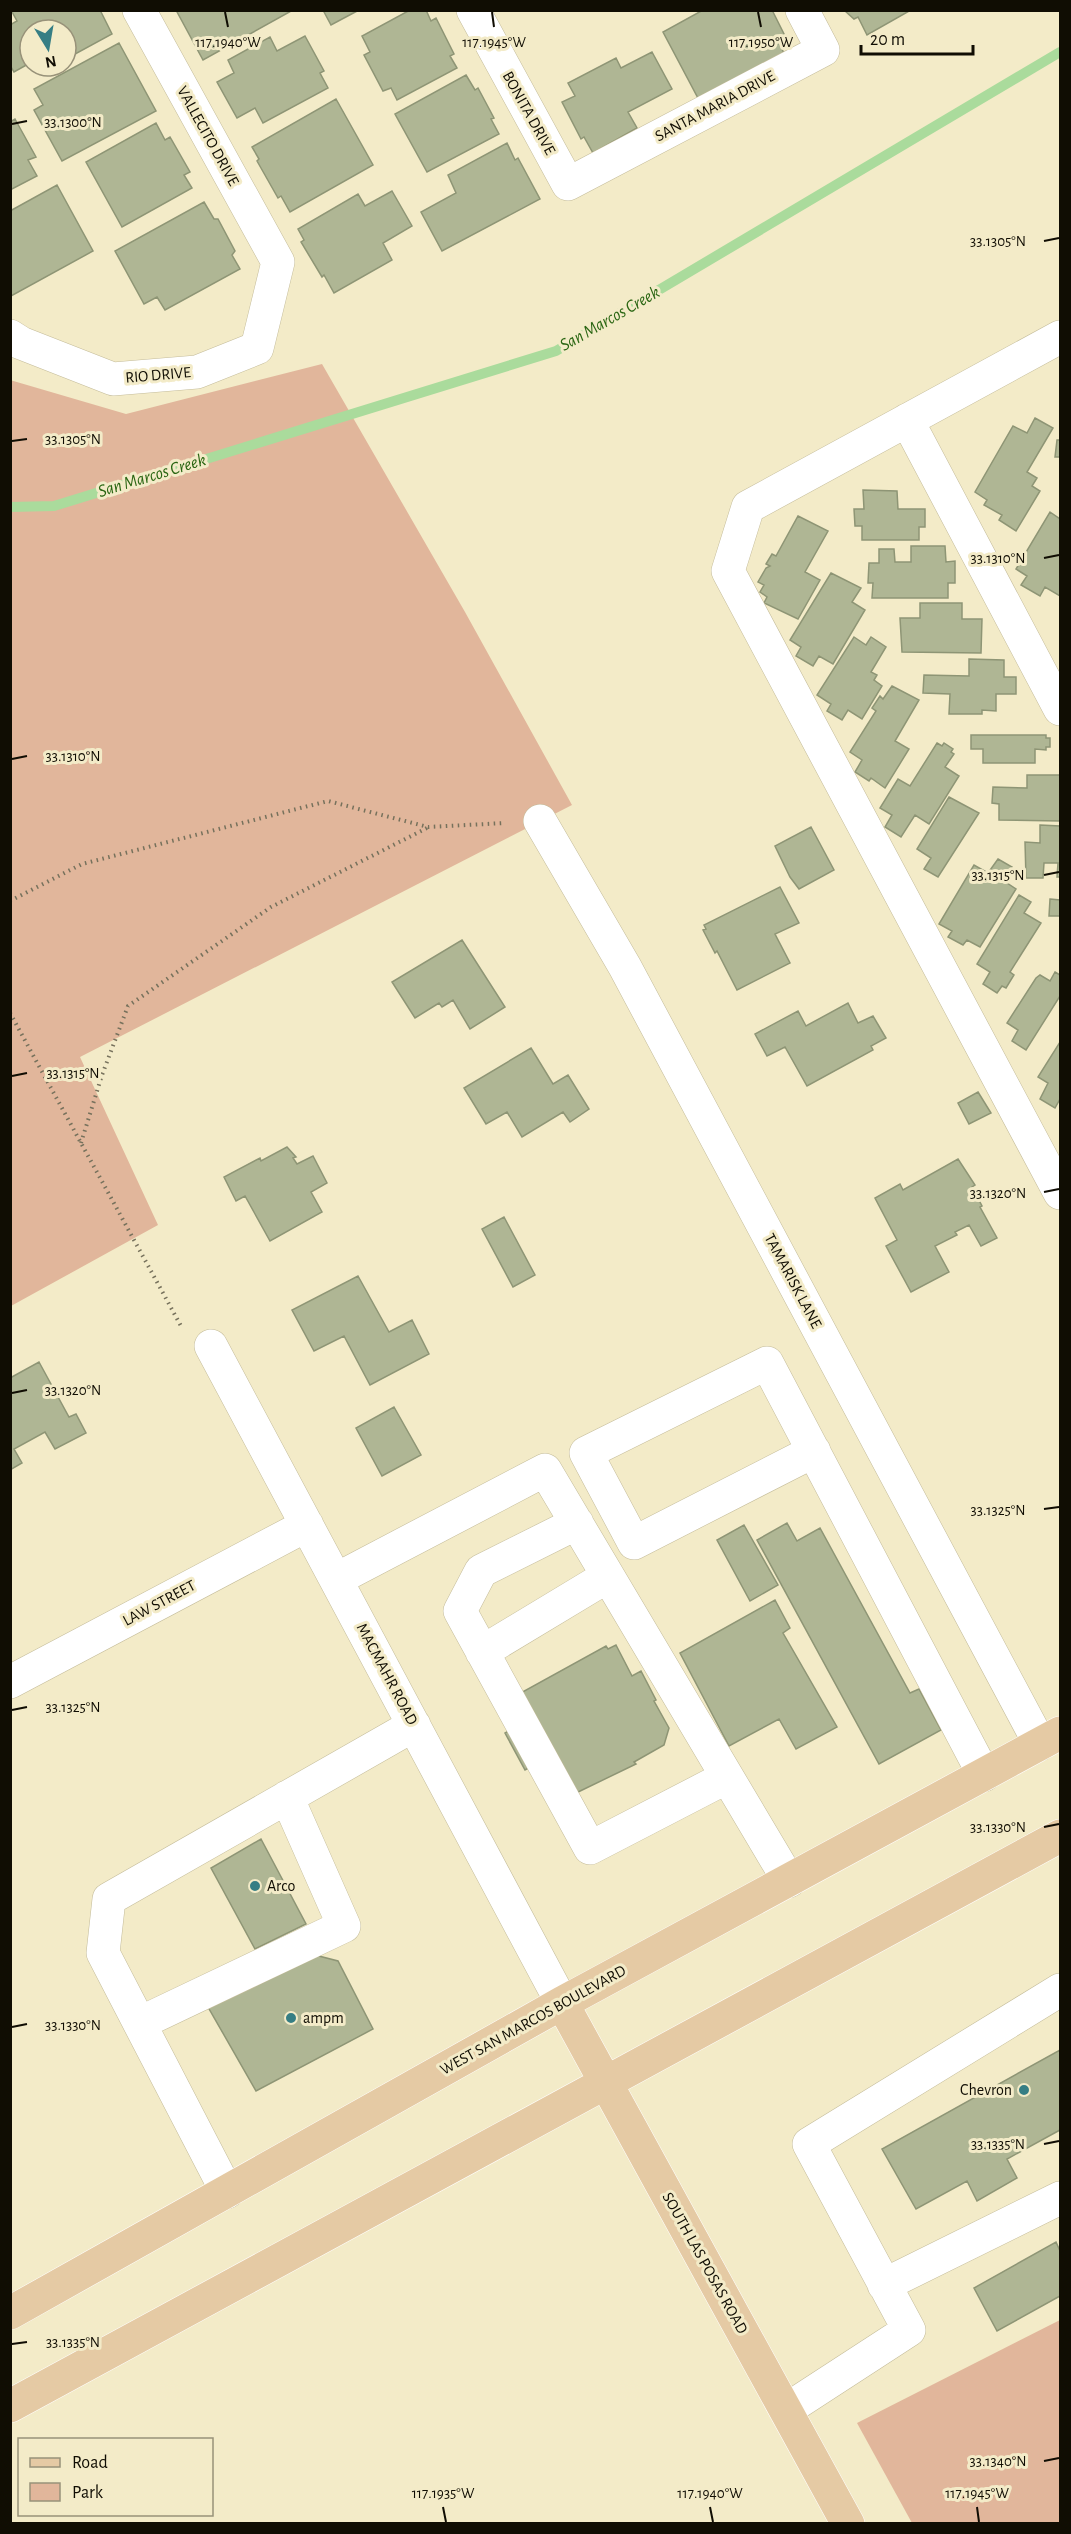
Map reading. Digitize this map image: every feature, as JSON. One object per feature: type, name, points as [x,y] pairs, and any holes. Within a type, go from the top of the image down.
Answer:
[{"type":"main road","name":"WEST SAN MARCOS BOULEVARD","points":[[15,2314],[562,2003],[1050,1739]]},
{"type":"main road","points":[[10,2406],[1060,1836]]},
{"type":"main road","name":"SOUTH LAS POSAS ROAD","points":[[562,2003],[848,2523]]},
{"type":"street","name":"VALLECITO DRIVE","points":[[139,10],[278,262]]},
{"type":"street","name":"BONITA DRIVE","points":[[473,10],[568,184]]},
{"type":"street","name":"SANTA MARIA DRIVE","points":[[568,184],[823,50],[802,10]]},
{"type":"street","name":"RIO DRIVE","points":[[10,336],[21,343],[113,379],[197,372],[258,348],[278,262]]},
{"type":"street","points":[[1060,337],[748,507],[728,571],[1060,1193]]},
{"type":"street","points":[[907,420],[1060,709]]},
{"type":"street","name":"TAMARISK LANE","points":[[540,821],[626,967],[1050,1739]]},
{"type":"street","name":"MACMAHR ROAD","points":[[211,1346],[562,2003]]},
{"type":"street","points":[[814,1451],[634,1543],[586,1453],[767,1363],[814,1451],[984,1775]]},
{"type":"street","points":[[337,1579],[546,1470],[789,1881]]},
{"type":"street","points":[[577,1523],[481,1571],[460,1611],[590,1848],[727,1777]]},
{"type":"street","name":"LAW STREET","points":[[10,1682],[307,1525]]},
{"type":"street","points":[[482,1652],[608,1576]]},
{"type":"street","points":[[227,2192],[103,1953],[109,1899],[414,1725]]},
{"type":"street","points":[[140,2023],[344,1926],[287,1797]]},
{"type":"street","points":[[786,2410],[909,2330],[809,2144],[1060,1990]]},
{"type":"street","points":[[884,2285],[1060,2198]]},
{"type":"path","points":[[10,900],[82,864],[328,801],[428,827],[540,821]]},
{"type":"path","points":[[81,1143],[102,1076],[128,1006],[271,907],[428,827]]},
{"type":"path","points":[[10,1013],[197,1355],[211,1346]]},
{"type":"green space","points":[[322,364],[465,612],[572,805],[80,1057],[158,1225],[11,1306],[10,380],[126,414]]},
{"type":"green space","points":[[1060,2320],[1060,2523],[912,2523],[857,2423]]},
{"type":"building","points":[[11,10],[100,10],[112,34],[78,52],[78,18],[18,18],[18,70],[14,72],[10,65],[10,25],[17,21]]},
{"type":"building","points":[[176,10],[293,10],[203,60]]},
{"type":"building","points":[[323,10],[359,10],[331,25]]},
{"type":"building","points":[[410,10],[426,10],[431,21],[436,18],[454,54],[450,56],[457,68],[397,100],[391,88],[383,91],[364,55],[370,52],[362,36]]},
{"type":"building","points":[[703,10],[772,10],[785,36],[777,40],[785,55],[699,100],[663,32]]},
{"type":"building","points":[[844,10],[911,10],[867,35],[858,17],[854,19]]},
{"type":"building","points":[[305,36],[324,71],[320,73],[328,88],[263,123],[255,108],[237,118],[217,82],[234,73],[228,60],[270,37],[277,51]]},
{"type":"building","points":[[119,43],[156,111],[62,161],[34,110],[43,105],[34,89],[54,78],[78,78],[78,65]]},
{"type":"building","points":[[652,52],[672,89],[628,112],[637,128],[593,153],[584,137],[581,139],[562,102],[575,96],[568,83],[616,58],[621,68]]},
{"type":"building","points":[[466,75],[475,90],[478,88],[494,118],[491,119],[499,134],[427,172],[395,114]]},
{"type":"building","points":[[336,99],[373,165],[290,212],[281,196],[278,198],[257,161],[259,159],[252,147]]},
{"type":"building","points":[[15,119],[36,157],[28,160],[37,176],[10,190],[10,122]]},
{"type":"building","points":[[156,123],[165,140],[170,137],[190,172],[184,175],[192,188],[122,227],[86,162]]},
{"type":"building","points":[[507,143],[515,160],[518,158],[540,199],[442,251],[421,212],[456,193],[448,175]]},
{"type":"building","points":[[57,185],[93,251],[11,296],[10,211]]},
{"type":"building","points":[[392,191],[412,226],[383,243],[392,260],[334,293],[301,242],[304,240],[298,229],[358,194],[365,206]]},
{"type":"building","points":[[204,202],[214,219],[218,219],[235,251],[232,255],[240,269],[165,310],[157,297],[144,304],[115,251]]},
{"type":"building","points":[[1035,418],[1053,428],[1027,472],[1037,478],[1032,486],[1040,491],[1016,531],[999,520],[1002,515],[984,505],[987,500],[975,492],[1013,426],[1027,433]]},
{"type":"building","points":[[1057,440],[1060,440],[1060,457],[1055,457]]},
{"type":"building","points":[[863,490],[897,491],[898,509],[925,509],[925,527],[919,527],[919,540],[862,540],[862,526],[855,526],[854,509],[864,509]]},
{"type":"building","points":[[1050,512],[1060,519],[1060,596],[1045,587],[1040,596],[1021,585],[1027,576],[1016,569]]},
{"type":"building","points":[[798,516],[828,531],[805,572],[820,580],[798,619],[764,603],[767,597],[760,592],[764,585],[758,582],[766,568],[770,566],[766,564],[772,554],[776,556]]},
{"type":"building","points":[[911,546],[945,546],[946,562],[955,561],[955,583],[948,583],[948,598],[872,598],[873,583],[868,583],[869,563],[879,563],[879,549],[894,549],[895,562],[911,562]]},
{"type":"building","points":[[831,573],[861,588],[852,602],[865,610],[833,664],[819,656],[813,666],[796,656],[801,647],[790,640]]},
{"type":"building","points":[[920,603],[962,603],[962,619],[982,619],[981,653],[902,652],[900,618],[920,618]]},
{"type":"building","points":[[854,637],[866,645],[871,637],[886,647],[871,672],[877,675],[874,680],[882,686],[862,719],[848,710],[842,720],[827,711],[831,704],[817,695]]},
{"type":"building","points":[[969,659],[1004,660],[1004,677],[1016,677],[1016,694],[996,694],[996,711],[982,710],[982,714],[949,714],[950,694],[923,693],[924,675],[969,676]]},
{"type":"building","points":[[892,686],[919,700],[895,741],[909,749],[885,788],[871,778],[869,781],[855,772],[862,760],[850,752],[876,711],[872,708],[880,696],[883,699]]},
{"type":"building","points":[[971,735],[1046,735],[1046,738],[1050,738],[1050,747],[1046,747],[1046,750],[1035,749],[1035,763],[983,763],[983,749],[971,749]]},
{"type":"building","points":[[937,743],[942,746],[944,743],[953,749],[951,752],[954,754],[945,767],[959,776],[929,824],[915,815],[901,837],[885,827],[892,815],[880,808],[898,779],[910,786]]},
{"type":"building","points":[[1027,775],[1060,775],[1060,821],[999,820],[999,804],[992,803],[993,787],[1027,788]]},
{"type":"building","points":[[949,797],[979,813],[938,877],[924,869],[931,858],[917,849]]},
{"type":"building","points":[[1040,825],[1060,826],[1060,877],[1057,877],[1058,863],[1044,863],[1043,878],[1026,878],[1025,842],[1040,843]]},
{"type":"building","points":[[811,827],[834,870],[799,889],[790,877],[775,846]]},
{"type":"building","points":[[998,859],[1012,867],[1004,881],[1016,889],[980,947],[967,940],[963,945],[948,937],[952,931],[939,924],[974,865],[988,873]]},
{"type":"building","points":[[780,887],[799,923],[775,934],[790,963],[737,990],[717,951],[715,953],[703,930],[706,929],[704,925]]},
{"type":"building","points":[[1019,895],[1031,902],[1024,913],[1041,923],[1010,972],[1014,975],[1006,988],[1002,986],[997,993],[983,984],[990,972],[977,964]]},
{"type":"building","points":[[1050,899],[1060,900],[1060,916],[1049,916]]},
{"type":"building","points":[[462,940],[505,1007],[470,1029],[453,1000],[442,1007],[439,1003],[415,1018],[392,982]]},
{"type":"building","points":[[1055,972],[1060,975],[1060,996],[1026,1050],[1012,1041],[1018,1030],[1007,1023],[1036,978],[1040,975],[1050,981]]},
{"type":"building","points":[[848,1003],[858,1023],[873,1016],[886,1038],[871,1046],[873,1050],[807,1086],[785,1047],[767,1056],[755,1034],[798,1011],[806,1026]]},
{"type":"building","points":[[1060,1042],[1060,1099],[1055,1108],[1040,1099],[1048,1083],[1038,1077]]},
{"type":"building","points":[[531,1048],[553,1084],[568,1075],[589,1109],[570,1122],[563,1112],[522,1137],[507,1112],[486,1124],[464,1088]]},
{"type":"building","points":[[978,1092],[991,1113],[969,1124],[958,1103]]},
{"type":"building","points":[[287,1147],[296,1157],[293,1158],[297,1164],[313,1156],[327,1183],[311,1192],[322,1212],[270,1241],[245,1196],[236,1201],[224,1177]]},
{"type":"building","points":[[958,1159],[975,1185],[972,1187],[982,1206],[980,1207],[997,1238],[981,1246],[969,1225],[955,1232],[957,1235],[935,1246],[949,1272],[911,1292],[886,1246],[897,1240],[875,1198],[900,1184],[903,1190]]},
{"type":"building","points":[[504,1217],[535,1275],[513,1287],[482,1229]]},
{"type":"building","points":[[358,1276],[389,1332],[412,1320],[429,1354],[370,1385],[344,1336],[314,1351],[292,1310]]},
{"type":"building","points":[[39,1362],[69,1417],[76,1414],[86,1433],[55,1449],[45,1432],[14,1449],[22,1463],[10,1470],[10,1378]]},
{"type":"building","points":[[394,1407],[421,1455],[382,1476],[356,1428]]},
{"type":"building","points":[[787,1523],[797,1541],[820,1528],[910,1693],[919,1689],[941,1730],[879,1764],[757,1540]]},
{"type":"building","points":[[744,1525],[778,1585],[750,1601],[717,1540]]},
{"type":"building","points":[[775,1600],[790,1628],[783,1633],[837,1727],[796,1749],[779,1719],[729,1746],[680,1653]]},
{"type":"building","points":[[616,1645],[632,1676],[641,1671],[656,1700],[654,1701],[669,1728],[664,1745],[634,1762],[636,1764],[576,1793],[543,1760],[525,1770],[505,1733],[530,1719],[517,1695],[606,1646],[608,1649]]},
{"type":"building","points":[[261,1839],[306,1924],[255,1949],[211,1868]]},
{"type":"building","name":"ampm","points":[[311,1954],[338,1961],[373,2029],[256,2091],[208,2007]]},
{"type":"building","name":"Chevron","points":[[1060,2050],[1060,2130],[1007,2159],[1017,2178],[977,2201],[967,2181],[916,2209],[882,2149]]},
{"type":"building","points":[[1056,2242],[1060,2251],[1060,2296],[997,2331],[974,2288]]},
{"type":"waterway","name":"San Marcos Creek","points":[[10,507],[54,506],[556,351],[1060,52]]},
{"type":"place","name":"Arco","points":[[255,1886]]},
{"type":"place","name":"ampm","points":[[291,2018]]},
{"type":"place","name":"Chevron","points":[[1024,2090]]}]
